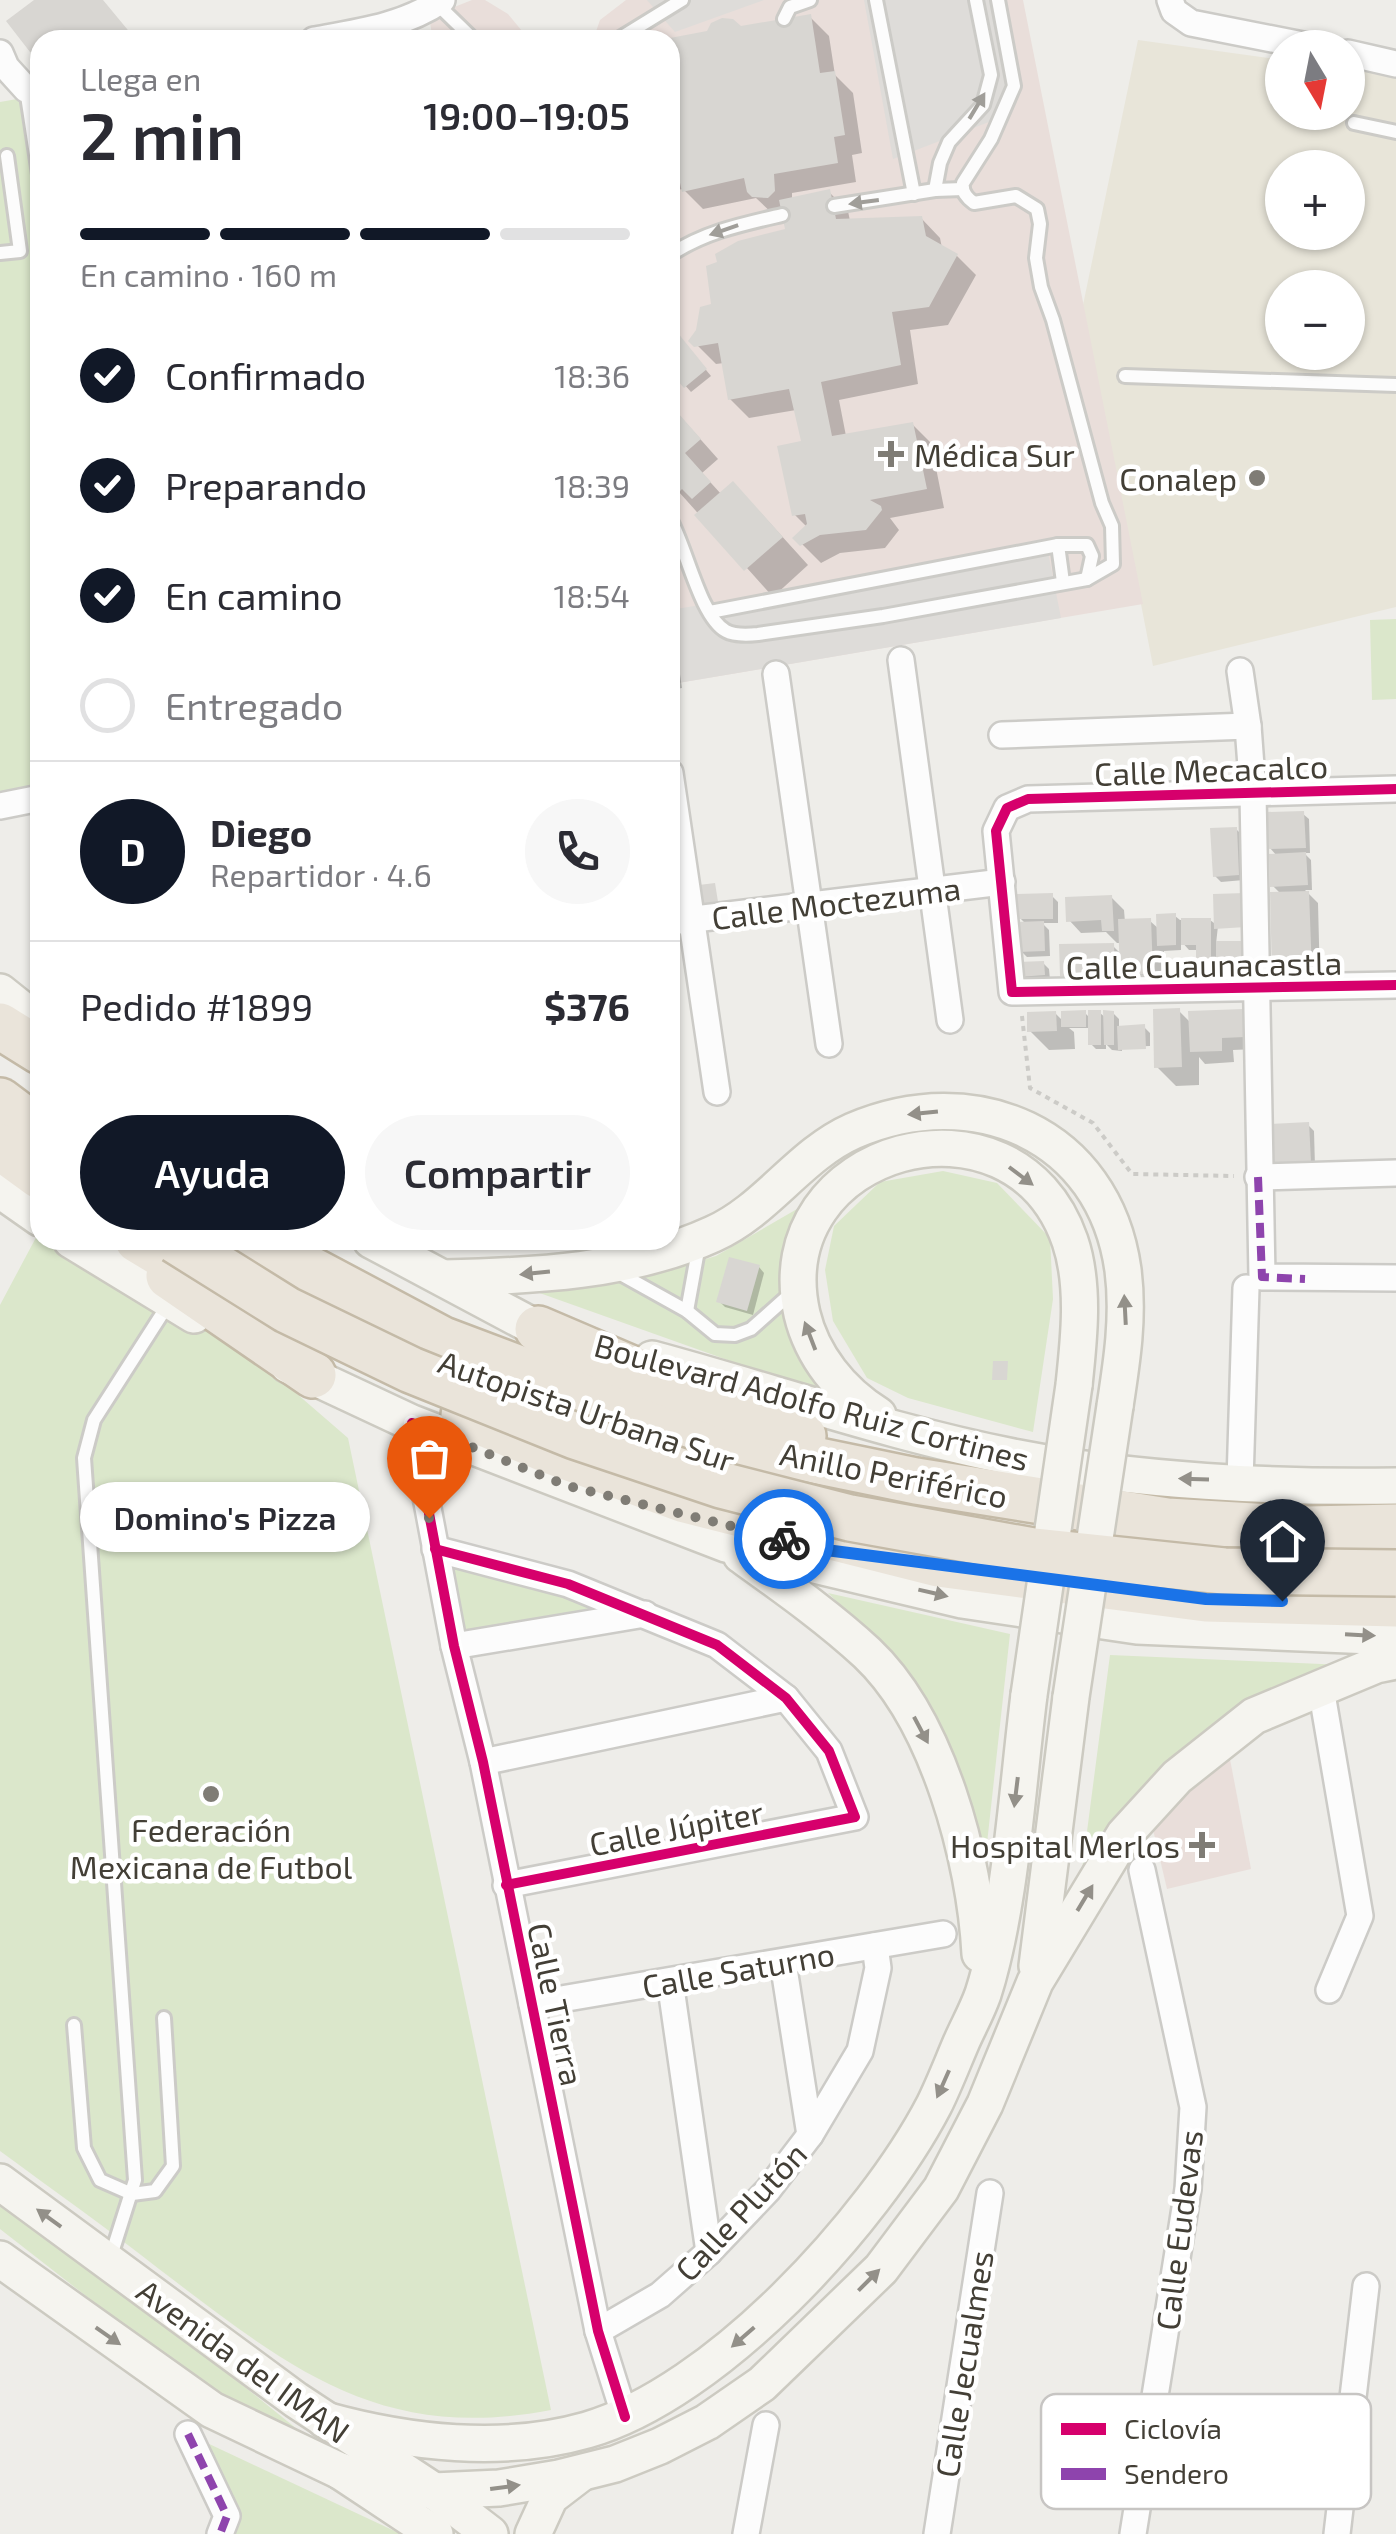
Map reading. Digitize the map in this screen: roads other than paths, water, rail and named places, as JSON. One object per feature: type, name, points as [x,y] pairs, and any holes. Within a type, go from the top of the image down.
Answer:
[{"type":"highway","points":[[0,1026],[30,1044]]},
{"type":"highway","points":[[0,1086],[30,1106]]},
{"type":"highway","points":[[0,1101],[30,1124]]},
{"type":"highway","points":[[0,1125],[30,1146]]},
{"type":"highway","points":[[0,1146],[30,1167]]},
{"type":"highway","points":[[137,1250],[313,1375]]},
{"type":"highway","points":[[155,1250],[255,1309],[416,1394],[545,1449],[685,1500],[938,1564]]},
{"type":"highway","name":"Autopista Urbana Sur","points":[[191,1250],[287,1310],[424,1376],[559,1430],[721,1485],[850,1518],[1033,1552],[1224,1571],[1396,1573]]},
{"type":"highway","name":"Autopista Urbana Sur","points":[[236,1250],[427,1354],[644,1436],[764,1470],[950,1512],[1153,1542],[1396,1549]]},
{"type":"highway","name":"Anillo Periférico","points":[[273,1250],[443,1340],[629,1411],[732,1443],[916,1482],[1167,1521],[1309,1528],[1396,1527]]},
{"type":"highway","points":[[538,1329],[916,1482]]},
{"type":"highway","points":[[568,1486],[826,1550],[1206,1599],[1396,1604]]},
{"type":"main road","points":[[0,992],[30,1016]]},
{"type":"main road","points":[[680,1245],[754,1210],[817,1152],[853,1132],[904,1115],[956,1110],[997,1116],[1040,1136],[1071,1159],[1100,1196],[1123,1270],[1126,1332],[1071,1697],[1035,1982]]},
{"type":"main road","points":[[325,2420],[395,2436],[484,2442],[572,2434],[652,2404],[738,2342],[788,2296],[877,2194],[934,2106],[982,1995],[1002,1907],[1074,1384],[1078,1292],[1070,1240],[1055,1211],[1035,1186],[1000,1161],[980,1153],[937,1146],[894,1154],[855,1174],[838,1188],[814,1223],[803,1254],[799,1286],[806,1329],[814,1349],[840,1384],[873,1412],[934,1438]]},
{"type":"main road","points":[[0,1190],[30,1211]]},
{"type":"main road","points":[[87,1250],[244,1346],[412,1423],[726,1544],[962,1600],[1136,1626],[1396,1638]]},
{"type":"main road","name":"Boulevard Adolfo Ruiz Cortines","points":[[389,1250],[538,1329],[1019,1458],[1156,1478],[1396,1486]]},
{"type":"main road","points":[[442,1278],[607,1266],[666,1250]]},
{"type":"main road","points":[[726,1544],[870,1656],[924,1729],[963,1840],[978,1919],[982,1995]]},
{"type":"main road","points":[[340,2472],[383,2484],[434,2490],[499,2488],[582,2473],[640,2455],[707,2422],[762,2384],[881,2268],[941,2190],[985,2104],[1035,1982],[1124,1835],[1177,1777],[1254,1716],[1396,1661]]},
{"type":"main road","name":"Avenida del IMAN","points":[[0,2182],[325,2420],[434,2490],[490,2534]]},
{"type":"main road","name":"Avenida del IMAN","points":[[0,2259],[212,2410],[340,2472],[435,2534]]},
{"type":"main road","points":[[788,2296],[821,2328]]},
{"type":"main road","points":[[533,2534],[550,2497],[582,2473]]},
{"type":"street","points":[[1170,0],[1174,10],[1191,24],[1265,38]]},
{"type":"street","points":[[370,30],[412,29],[438,1]]},
{"type":"street","points":[[0,54],[6,68],[30,86]]},
{"type":"street","points":[[1365,57],[1396,64]]},
{"type":"street","points":[[0,93],[30,88]]},
{"type":"street","points":[[900,660],[950,1020]]},
{"type":"street","points":[[1240,671],[1253,793],[1262,1278],[1396,1278]]},
{"type":"street","points":[[776,674],[828,1044]]},
{"type":"street","points":[[1002,736],[1248,726]]},
{"type":"street","name":"Calle Mecacalco","points":[[1002,882],[996,832],[1006,808],[1028,800],[1396,789]]},
{"type":"street","points":[[0,806],[30,800]]},
{"type":"street","name":"Calle Moctezuma","points":[[680,921],[1002,882]]},
{"type":"street","name":"Calle Cuaunacastla","points":[[1002,882],[1016,992],[1396,985]]},
{"type":"street","points":[[680,921],[717,1092]]},
{"type":"street","points":[[1258,1177],[1396,1173]]},
{"type":"street","points":[[1240,1481],[1246,1288]]},
{"type":"street","name":"Calle Tierra","points":[[412,1423],[434,1549],[483,1762],[598,2331],[624,2416]]},
{"type":"street","points":[[434,1549],[568,1584],[646,1614],[717,1645],[786,1698]]},
{"type":"street","points":[[454,1646],[646,1614]]},
{"type":"street","points":[[1321,1688],[1360,1916],[1329,1990]]},
{"type":"street","points":[[483,1762],[786,1698]]},
{"type":"street","name":"Calle Júpiter","points":[[506,1885],[855,1818],[829,1751],[786,1698]]},
{"type":"street","name":"Calle Eudevas","points":[[1142,1870],[1193,2107],[1188,2189],[1155,2394]]},
{"type":"street","name":"Calle Saturno","points":[[532,2004],[943,1934]]},
{"type":"street","name":"Calle Plutón","points":[[598,2331],[660,2296],[709,2252],[768,2190],[810,2135],[860,2050],[878,1968],[875,1946]]},
{"type":"street","points":[[782,1962],[810,2135]]},
{"type":"street","points":[[670,1981],[709,2252]]},
{"type":"street","name":"Calle Jecualmes","points":[[936,2534],[990,2193]]},
{"type":"street","points":[[1353,2394],[1366,2286]]},
{"type":"street","points":[[746,2534],[766,2424]]},
{"type":"street","points":[[188,2434],[226,2516],[220,2534]]},
{"type":"street","name":"Calle Eudevas","points":[[1132,2534],[1136,2509]]},
{"type":"street","points":[[1337,2534],[1340,2509]]},
{"type":"lane","points":[[633,30],[682,0]]},
{"type":"lane","points":[[784,19],[790,7],[810,0]]},
{"type":"lane","points":[[876,0],[914,194]]},
{"type":"lane","points":[[935,190],[940,162],[949,142],[982,105],[991,75],[976,0]]},
{"type":"lane","points":[[680,542],[710,612],[729,632],[758,634],[1087,579],[1112,564],[1112,526],[1040,287],[1036,258],[1039,215],[1032,203],[1016,196],[974,203],[963,189],[1014,86],[998,0]]},
{"type":"lane","points":[[438,1],[465,30]]},
{"type":"lane","points":[[1365,125],[1396,132]]},
{"type":"lane","points":[[0,254],[20,251],[4,156],[30,151]]},
{"type":"lane","points":[[834,206],[963,189]]},
{"type":"lane","points":[[680,249],[740,224],[782,216]]},
{"type":"lane","points":[[1125,376],[1396,385]]},
{"type":"lane","points":[[710,612],[1058,545],[1088,545],[1092,556],[1087,579]]},
{"type":"lane","points":[[1058,545],[1063,582]]},
{"type":"lane","points":[[687,1311],[700,1238]]},
{"type":"lane","points":[[607,1266],[687,1311],[715,1334],[735,1336],[751,1329],[799,1286]]},
{"type":"lane","points":[[109,2262],[135,2180],[84,1458],[94,1420],[170,1301]]},
{"type":"lane","points":[[74,2025],[84,2148],[100,2180],[132,2194],[155,2191],[173,2166],[164,2018]]},
{"type":"place","name":"Médica Sur","points":[[891,454]]},
{"type":"place","name":"Conalep","points":[[1257,478]]},
{"type":"place","name":"Domino's Pizza","points":[[429,1518]]},
{"type":"place","name":"Federación Mexicana de Futbol","points":[[211,1794]]},
{"type":"place","name":"Hospital Merlos","points":[[1202,1845]]}]
